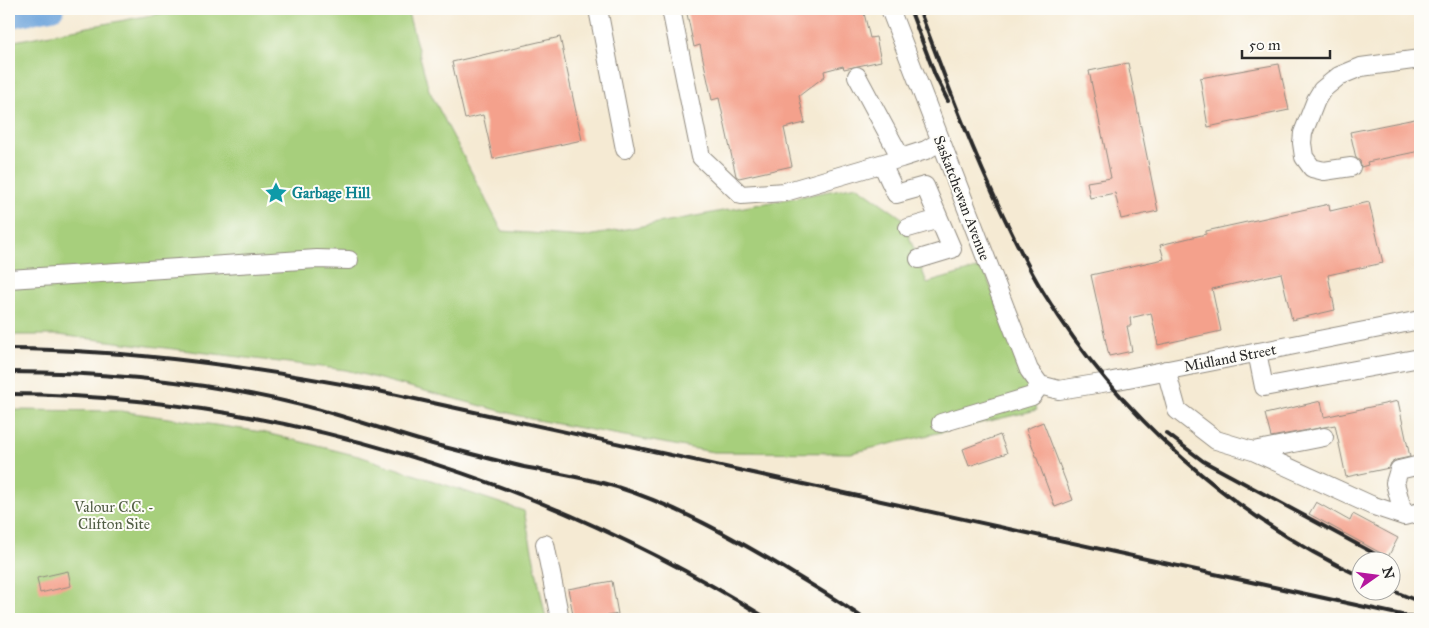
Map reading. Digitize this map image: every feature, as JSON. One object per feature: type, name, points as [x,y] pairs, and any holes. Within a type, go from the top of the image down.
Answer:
[{"type":"street","points":[[598,9],[625,149]]},
{"type":"street","points":[[671,9],[701,157],[741,195],[785,192],[902,158],[926,150],[940,141]]},
{"type":"street","name":"Saskatchewan Avenue","points":[[890,9],[1028,370],[1040,385]]},
{"type":"street","points":[[1351,167],[1324,171],[1312,168],[1304,157],[1303,132],[1322,90],[1339,76],[1350,71],[1376,65],[1420,59]]},
{"type":"street","points":[[857,76],[902,158]]},
{"type":"street","points":[[882,164],[896,194],[925,186],[952,248],[919,259]]},
{"type":"street","points":[[908,228],[939,219]]},
{"type":"street","points":[[9,279],[317,259],[349,260]]},
{"type":"street","name":"Midland Street","points":[[1040,385],[1059,390],[1420,320]]},
{"type":"street","points":[[1257,352],[1264,386],[1420,358]]},
{"type":"street","points":[[1166,370],[1177,410],[1216,440],[1253,451],[1371,505],[1412,514]]},
{"type":"street","points":[[941,423],[1032,396],[1040,385]]},
{"type":"street","points":[[1253,451],[1324,437]]},
{"type":"street","points":[[1412,514],[1395,483],[1399,470],[1420,465]]},
{"type":"street","points":[[545,544],[560,619]]},
{"type":"green space","points":[[183,9],[407,9],[429,90],[502,231],[583,237],[857,186],[902,218],[927,283],[983,267],[1037,410],[851,453],[713,452],[531,419],[346,370],[59,335],[9,335],[9,42]]},
{"type":"green space","name":"Valour C.C. - Clifton Site","points":[[9,410],[121,411],[262,432],[362,457],[524,511],[546,619],[9,619]]},
{"type":"building","points":[[686,9],[863,9],[870,38],[876,37],[881,61],[844,69],[843,66],[824,71],[825,76],[799,96],[805,123],[784,128],[792,166],[739,178],[736,176],[719,98],[712,100],[700,45],[694,47]]},
{"type":"building","points":[[560,37],[582,140],[493,159],[483,115],[465,119],[452,62]]},
{"type":"building","points":[[1128,63],[1158,211],[1121,219],[1115,193],[1090,198],[1087,182],[1111,178],[1089,71]]},
{"type":"building","points":[[1279,64],[1289,110],[1208,127],[1200,78]]},
{"type":"building","points":[[1420,118],[1420,151],[1367,162],[1368,165],[1361,167],[1360,161],[1356,158],[1350,132]]},
{"type":"building","points":[[1369,202],[1383,263],[1328,275],[1335,310],[1292,320],[1281,273],[1212,289],[1221,331],[1158,345],[1151,313],[1130,318],[1131,326],[1127,326],[1132,351],[1109,356],[1091,275],[1164,259],[1160,245],[1206,234],[1206,231],[1329,204],[1330,211]]},
{"type":"building","points":[[1321,401],[1324,417],[1398,401],[1410,457],[1396,460],[1391,463],[1389,468],[1346,477],[1335,425],[1271,437],[1265,414]]},
{"type":"building","points":[[1043,422],[1073,500],[1055,507],[1026,429]]},
{"type":"building","points":[[1000,435],[1007,453],[969,466],[963,449]]},
{"type":"building","points":[[1316,502],[1350,521],[1353,514],[1398,538],[1392,550],[1375,550],[1309,514]]},
{"type":"building","points":[[68,571],[71,586],[40,593],[37,578]]},
{"type":"building","points":[[612,581],[618,614],[589,619],[574,619],[568,589]]},
{"type":"waterway","points":[[9,18],[54,9]]},
{"type":"railway","points":[[910,9],[935,75],[948,101]]},
{"type":"railway","points":[[919,9],[969,139],[991,190],[1034,276],[1074,339],[1107,381],[1144,421],[1183,458],[1225,493],[1269,525],[1315,553],[1352,572]]},
{"type":"railway","points":[[9,349],[147,356],[192,361],[374,390],[1420,619]]},
{"type":"railway","points":[[9,372],[121,376],[232,391],[305,406],[436,445],[502,462],[583,478],[617,487],[661,503],[723,533],[784,568],[864,619]]},
{"type":"railway","points":[[9,394],[109,398],[209,410],[307,429],[404,454],[499,486],[591,525],[681,569],[768,619]]},
{"type":"railway","points":[[1166,433],[1203,461],[1368,550]]},
{"type":"railway","points":[[1402,595],[1420,602]]},
{"type":"place","name":"Garbage Hill","points":[[276,193]]}]
